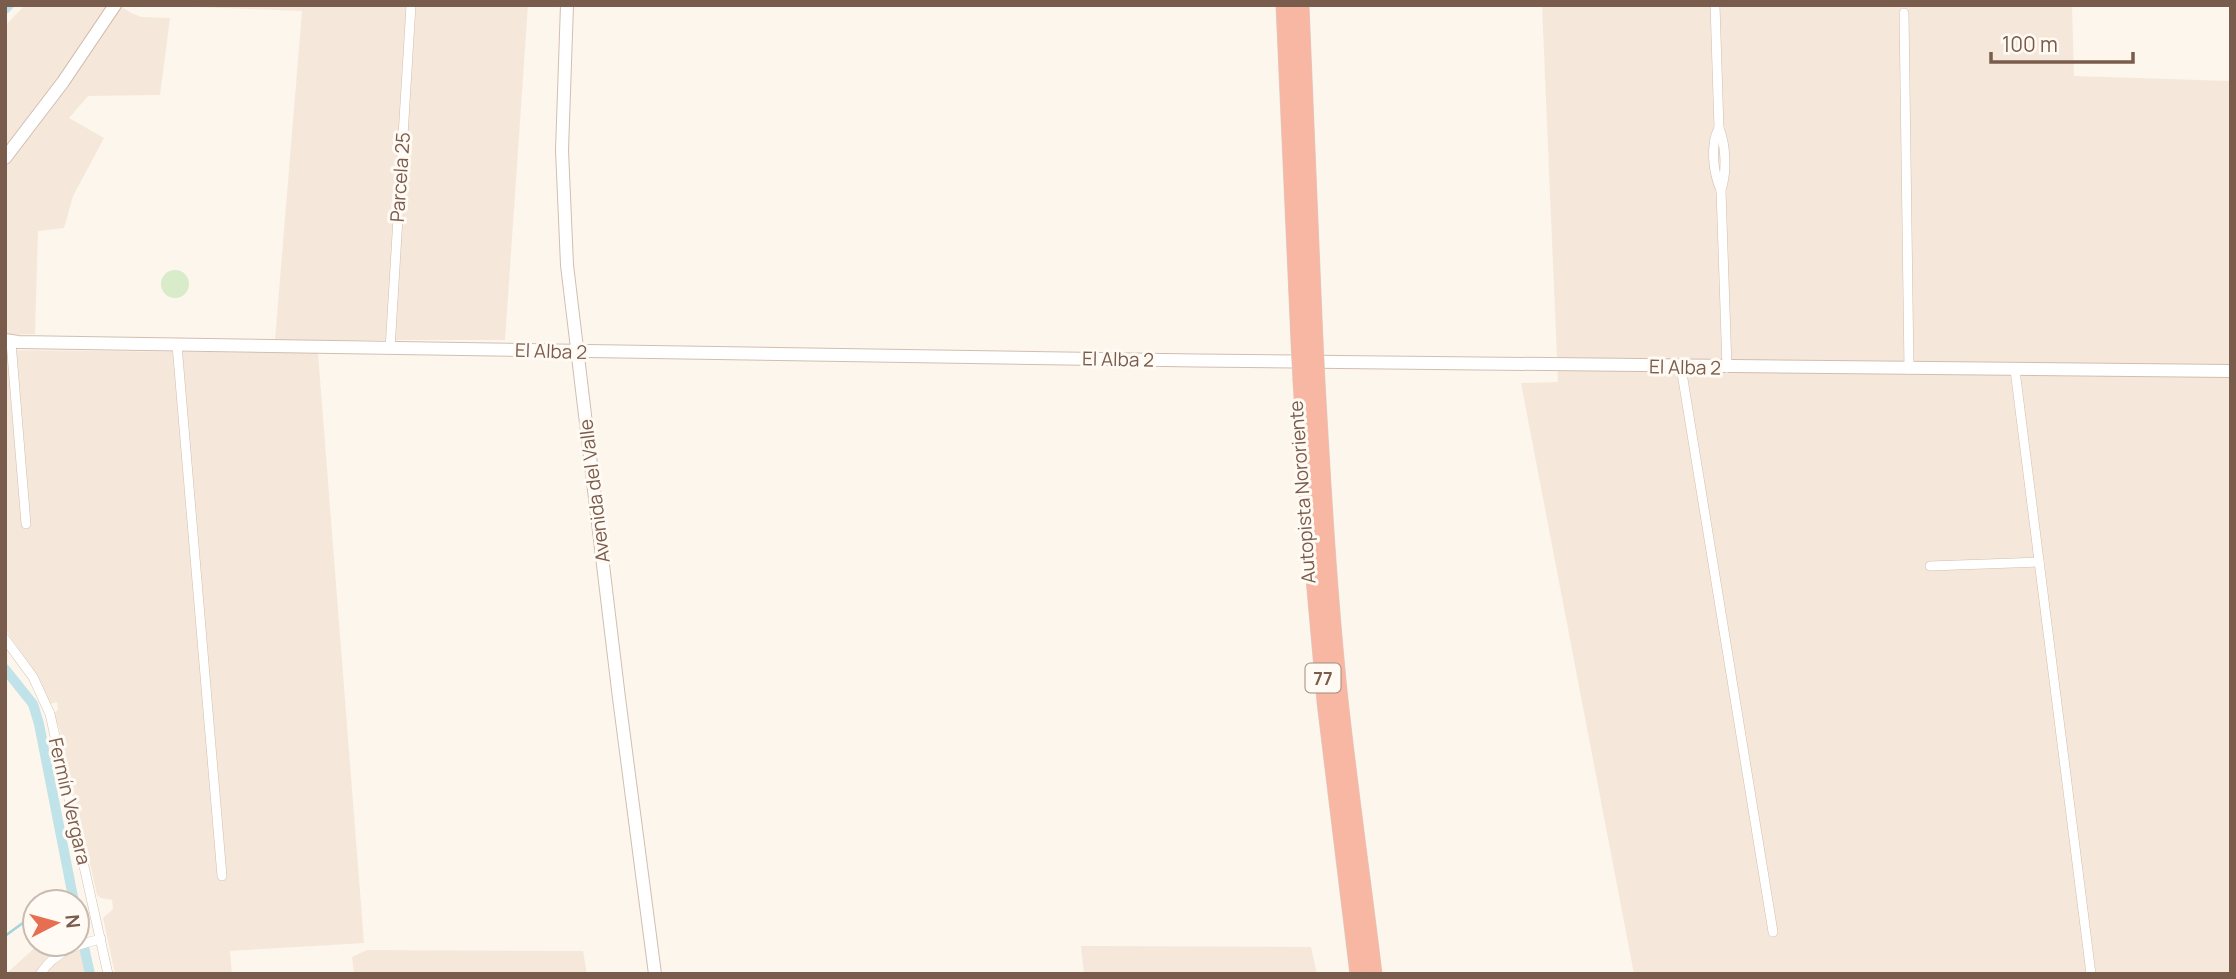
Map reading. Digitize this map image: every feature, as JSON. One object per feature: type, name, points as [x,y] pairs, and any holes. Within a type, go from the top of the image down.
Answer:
[{"type":"highway","name":"Autopista Nororiente","points":[[1285,5],[1309,381],[1310,522],[1326,702],[1359,974]]},
{"type":"highway","name":"Autopista Nororiente","points":[[1300,5],[1307,341]]},
{"type":"highway","name":"Autopista Nororiente","points":[[1309,381],[1349,783],[1373,974]]},
{"type":"street","points":[[5,158],[63,82],[115,5]]},
{"type":"street","name":"Parcela 25","points":[[390,349],[411,5]]},
{"type":"street","name":"Avenida del Valle","points":[[567,5],[562,184],[567,265],[655,974]]},
{"type":"street","points":[[1715,5],[1719,128],[1723,140],[1724,178],[1721,190],[1727,368]]},
{"type":"street","points":[[1905,13],[1909,369]]},
{"type":"street","points":[[8,341],[26,524]]},
{"type":"street","name":"El Alba 2","points":[[8,341],[1727,368],[2231,371]]},
{"type":"street","points":[[177,345],[222,876]]},
{"type":"street","points":[[1681,367],[1773,932]]},
{"type":"street","points":[[2015,370],[2091,974]]},
{"type":"street","points":[[1930,566],[2039,562]]},
{"type":"street","name":"Fermín Vergara","points":[[5,639],[33,677],[50,714],[96,940],[108,974]]},
{"type":"street","points":[[40,974],[52,959],[69,948],[96,940]]},
{"type":"shaded area","points":[[25,5],[119,5],[142,17],[170,18],[160,95],[88,96],[69,118],[104,138],[73,196],[64,228],[38,231],[35,334],[5,335],[5,26]]},
{"type":"shaded area","points":[[141,5],[528,5],[505,340],[275,340],[302,11]]},
{"type":"shaded area","points":[[1542,5],[2072,5],[2074,76],[2231,81],[2231,974],[1634,974],[1521,383],[1558,382]]},
{"type":"shaded area","points":[[5,350],[318,353],[364,943],[230,951],[232,974],[115,974],[103,918],[113,909],[112,900],[97,895],[54,713],[58,710],[57,702],[50,704],[31,666],[5,629]]},
{"type":"shaded area","points":[[1081,946],[1311,947],[1317,974],[1084,974]]},
{"type":"shaded area","points":[[367,950],[583,951],[587,974],[354,974],[352,957]]},
{"type":"shaded area","points":[[24,958],[88,958],[91,974],[6,974]]},
{"type":"green space","points":[[175,270],[185,274],[189,284],[185,294],[175,298],[165,294],[161,284],[165,274]]},
{"type":"waterway","points":[[5,9],[9,5]]},
{"type":"waterway","points":[[5,669],[33,704],[71,888]]},
{"type":"waterway","points":[[5,936],[21,924]]},
{"type":"waterway","points":[[86,958],[90,974]]}]
